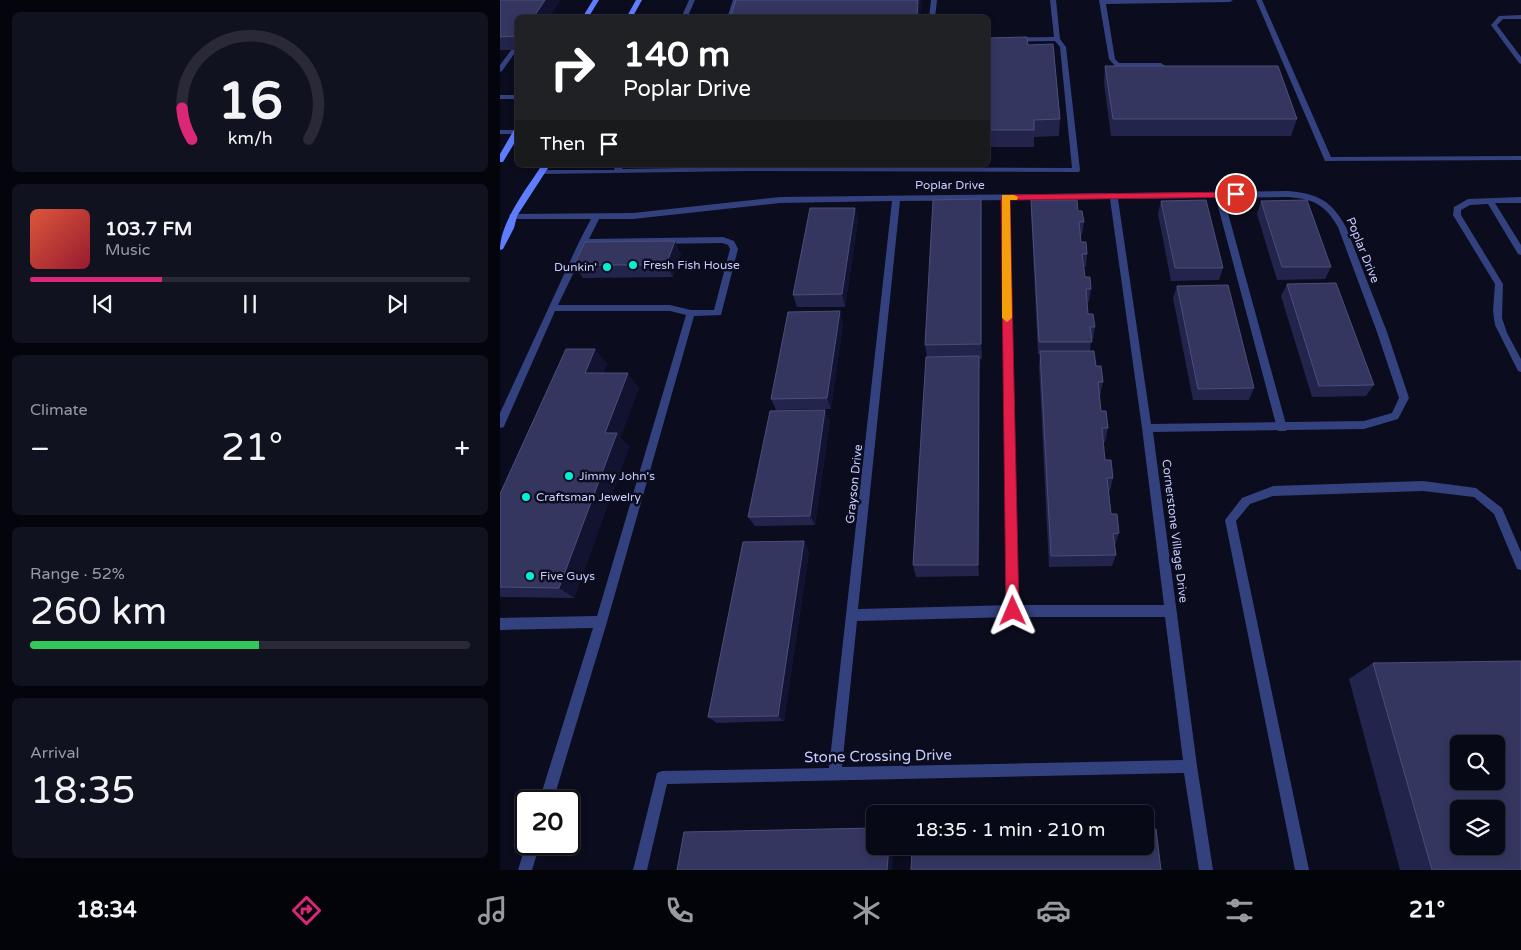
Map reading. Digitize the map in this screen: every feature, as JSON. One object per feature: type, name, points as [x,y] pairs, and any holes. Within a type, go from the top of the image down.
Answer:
[{"type":"main road","points":[[587,15],[596,0]]},
{"type":"main road","points":[[630,15],[638,0]]},
{"type":"main road","points":[[500,160],[515,134]]},
{"type":"main road","points":[[500,247],[510,228],[513,216],[544,169]]},
{"type":"street","points":[[685,15],[692,0]]},
{"type":"street","points":[[731,15],[736,0]]},
{"type":"street","points":[[932,15],[934,0]]},
{"type":"street","points":[[544,169],[746,167],[1076,170],[1063,47],[1057,39],[1053,0]]},
{"type":"street","points":[[1184,75],[1175,75],[1161,65],[1117,65],[1112,59],[1102,1],[1230,0]]},
{"type":"street","points":[[1259,0],[1328,159],[1521,158]]},
{"type":"street","points":[[1521,17],[1501,17],[1494,25],[1511,44],[1521,62]]},
{"type":"street","points":[[990,40],[1057,39]]},
{"type":"street","points":[[500,70],[514,50]]},
{"type":"street","points":[[1282,76],[1292,76]]},
{"type":"street","points":[[500,97],[515,97]]},
{"type":"street","points":[[500,132],[515,131]]},
{"type":"street","points":[[1219,195],[1282,428]]},
{"type":"street","name":"Poplar Drive","points":[[513,216],[633,216],[754,202],[896,198],[1302,195],[1316,198],[1326,204],[1336,215],[1342,227],[1382,332],[1404,398],[1396,416],[1364,425],[1282,428],[1148,428]]},
{"type":"street","name":"Cornerstone Village Drive","points":[[1114,197],[1148,428],[1190,766],[1206,870]]},
{"type":"street","name":"Grayson Drive","points":[[836,773],[896,198]]},
{"type":"street","points":[[1005,198],[1013,611]]},
{"type":"street","points":[[1521,200],[1468,202],[1457,209],[1457,215],[1499,284],[1501,294],[1497,311],[1499,323],[1521,368]]},
{"type":"street","points":[[1490,201],[1521,252]]},
{"type":"street","points":[[500,424],[552,308],[596,217]]},
{"type":"street","points":[[552,308],[670,308],[691,313],[718,313],[734,249],[731,243],[723,240],[583,242]]},
{"type":"street","points":[[549,790],[601,622],[691,313]]},
{"type":"street","points":[[1302,870],[1230,520],[1246,501],[1273,491],[1423,486],[1476,493],[1498,511],[1521,565]]},
{"type":"street","points":[[853,615],[1013,611],[1171,611]]},
{"type":"street","points":[[500,624],[601,622]]},
{"type":"street","name":"Stone Crossing Drive","points":[[640,870],[662,778],[1190,766]]},
{"type":"street","points":[[526,870],[530,855]]},
{"type":"building","points":[[500,0],[545,0],[535,15],[515,15],[515,36],[500,37]]},
{"type":"building","points":[[736,0],[918,0],[917,15],[731,15]]},
{"type":"building","points":[[1027,37],[1028,45],[1053,44],[1060,119],[1034,120],[1034,130],[990,130],[990,38]]},
{"type":"building","points":[[1105,66],[1278,66],[1297,119],[1113,119]]},
{"type":"building","points":[[981,199],[981,344],[925,345],[933,200]]},
{"type":"building","points":[[1031,200],[1077,200],[1078,211],[1082,211],[1084,222],[1079,222],[1081,242],[1086,242],[1087,254],[1082,254],[1085,277],[1090,277],[1091,289],[1086,289],[1088,314],[1093,314],[1095,327],[1090,327],[1092,342],[1039,342]]},
{"type":"building","points":[[1206,200],[1223,268],[1175,268],[1161,201]]},
{"type":"building","points":[[1307,200],[1331,267],[1282,267],[1261,201]]},
{"type":"building","points":[[810,208],[855,208],[842,294],[793,295]]},
{"type":"building","points":[[675,241],[666,265],[574,265],[585,242]]},
{"type":"building","points":[[1336,283],[1374,385],[1319,386],[1287,284]]},
{"type":"building","points":[[1228,285],[1254,388],[1198,389],[1177,286]]},
{"type":"building","points":[[840,311],[827,398],[771,399],[788,312]]},
{"type":"building","points":[[566,349],[595,349],[585,373],[628,373],[605,433],[617,433],[559,588],[500,587],[500,494]]},
{"type":"building","points":[[1040,351],[1094,351],[1096,366],[1101,366],[1103,382],[1098,382],[1101,411],[1106,411],[1108,428],[1102,428],[1105,460],[1111,460],[1113,478],[1107,478],[1111,514],[1117,514],[1119,533],[1113,534],[1116,555],[1051,556]]},
{"type":"building","points":[[979,356],[978,565],[913,565],[926,357]]},
{"type":"building","points":[[825,410],[810,516],[748,517],[770,411]]},
{"type":"building","points":[[804,541],[778,716],[708,717],[743,542]]},
{"type":"building","points":[[1521,661],[1521,870],[1432,870],[1373,663]]},
{"type":"building","points":[[866,828],[866,855],[888,855],[887,870],[677,870],[684,832]]},
{"type":"building","points":[[1154,829],[1156,829],[1161,870],[911,870],[912,855],[1154,855]]},
{"type":"slow traffic","points":[[1007,318],[1005,198],[1014,197]]},
{"type":"place","name":"Fresh Fish House","points":[[633,265]]},
{"type":"place","name":"Dunkin'","points":[[607,267]]},
{"type":"place","name":"Jimmy John's","points":[[569,476]]},
{"type":"place","name":"Craftsman Jewelry","points":[[526,497]]},
{"type":"place","name":"Five Guys","points":[[530,576]]},
{"type":"route","points":[[1013,611],[1005,198],[1236,194]]}]
